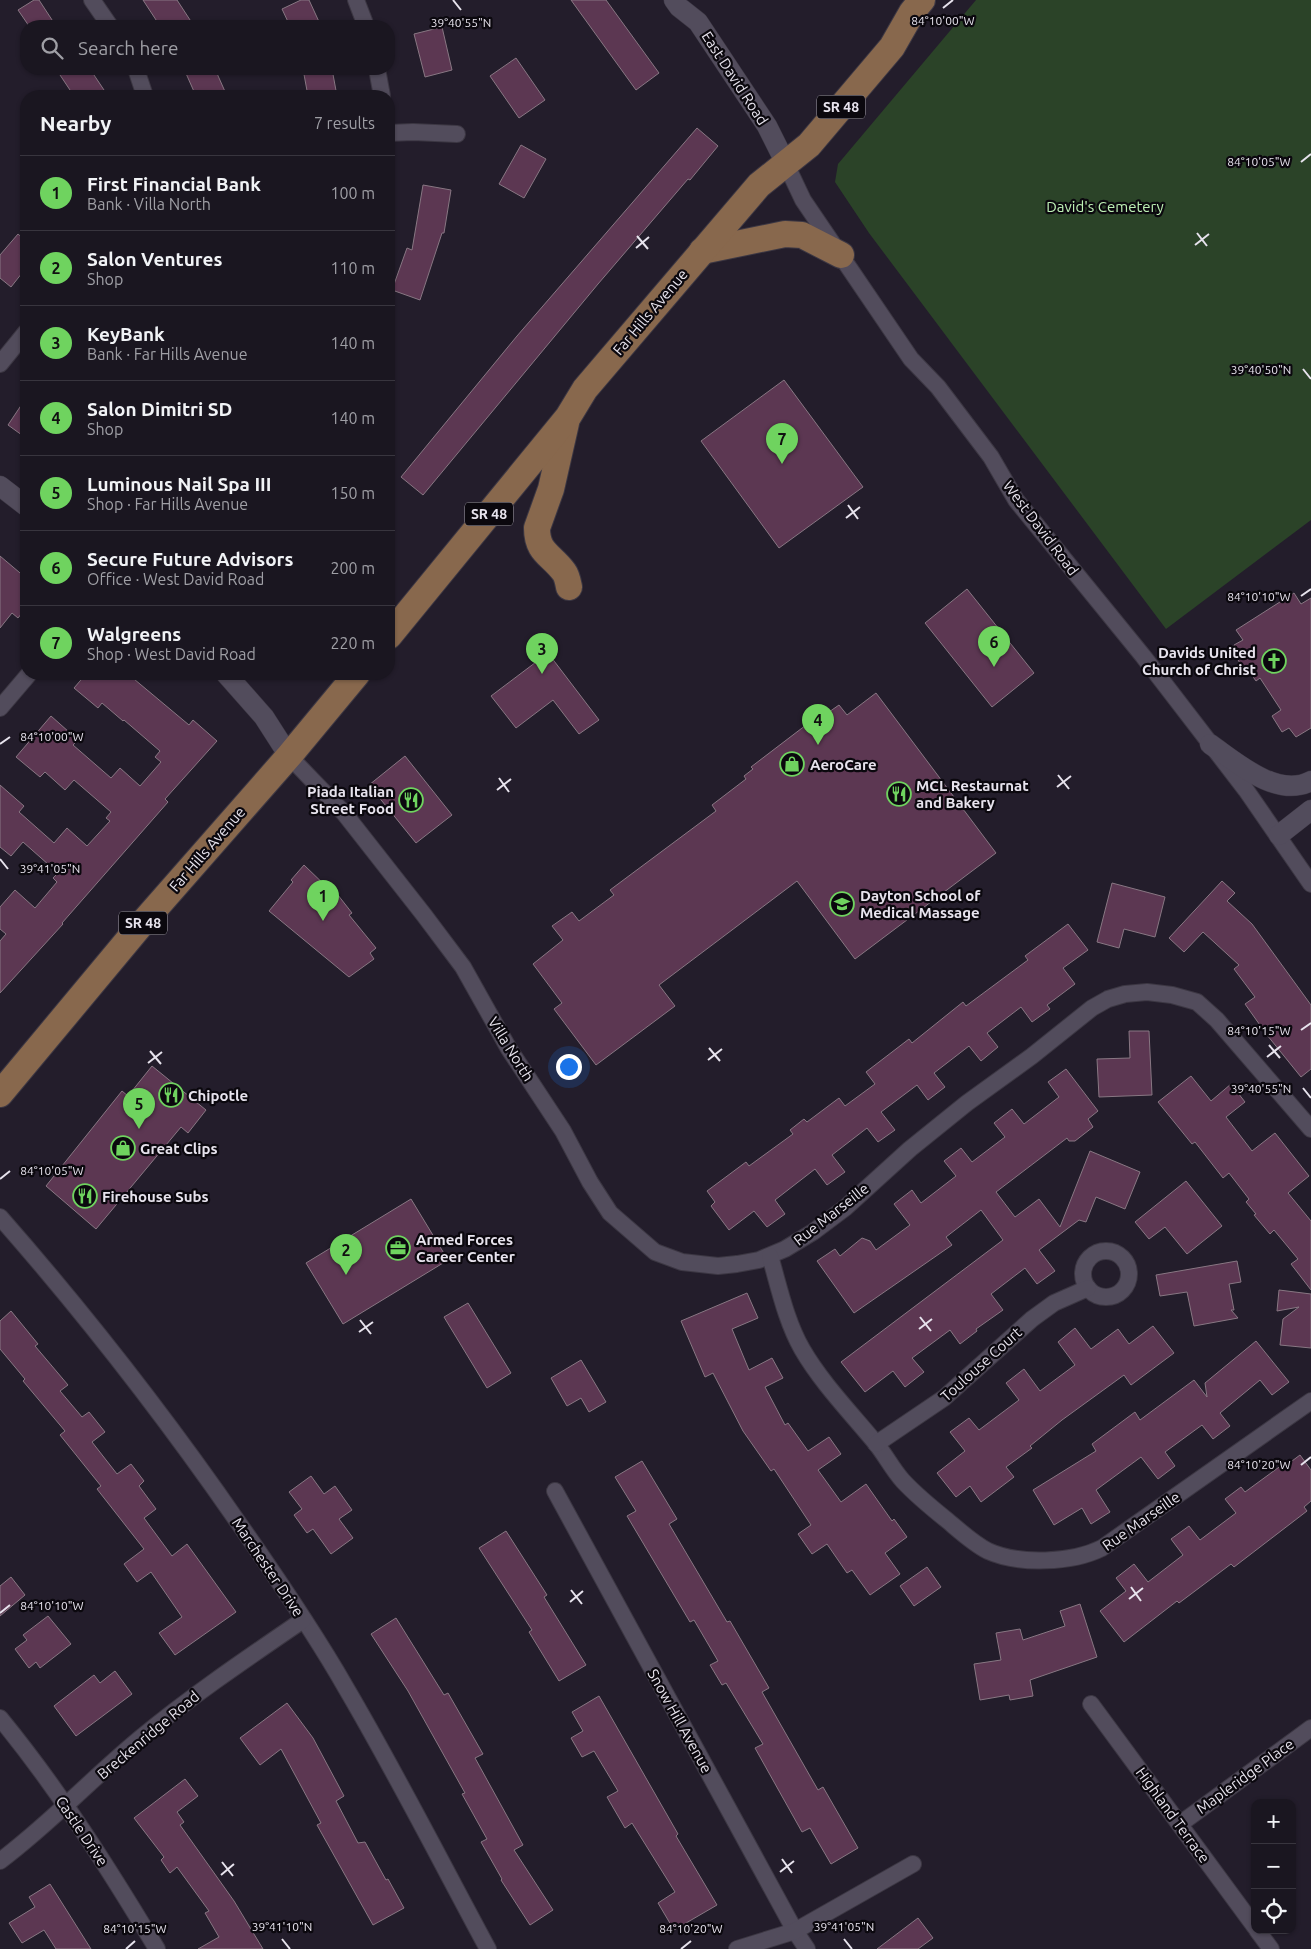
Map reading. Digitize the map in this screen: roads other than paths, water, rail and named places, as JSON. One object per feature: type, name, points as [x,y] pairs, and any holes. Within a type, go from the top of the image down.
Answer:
[{"type":"main road","name":"Far Hills Avenue","points":[[395,629],[568,417],[585,389],[760,185],[809,145],[892,47],[912,12],[922,0]]},
{"type":"main road","points":[[702,251],[784,234],[802,235],[841,255]]},
{"type":"main road","points":[[568,417],[551,489],[537,532],[538,544],[565,573],[569,587]]},
{"type":"main road","name":"Far Hills Avenue","points":[[0,1094],[139,927],[289,756],[352,680]]},
{"type":"street","points":[[92,0],[106,20]]},
{"type":"street","points":[[356,0],[364,20]]},
{"type":"street","name":"East David Road","points":[[674,0],[679,7],[698,22],[767,126],[786,164]]},
{"type":"street","points":[[138,75],[143,90]]},
{"type":"street","points":[[378,75],[381,90]]},
{"type":"street","points":[[395,133],[457,134]]},
{"type":"street","name":"West David Road","points":[[786,164],[803,200],[911,359],[938,387],[991,457],[1016,500],[1143,656],[1279,835],[1311,884]]},
{"type":"street","points":[[0,364],[20,339]]},
{"type":"street","points":[[0,486],[20,501]]},
{"type":"street","points":[[0,708],[24,680]]},
{"type":"street","points":[[231,680],[264,717],[289,756]]},
{"type":"street","points":[[1210,744],[1260,779],[1287,786],[1306,784],[1311,781]]},
{"type":"street","name":"Villa North","points":[[289,756],[344,813],[463,967],[509,1049],[563,1131],[610,1213],[655,1252],[682,1262],[718,1266],[759,1260],[770,1256]]},
{"type":"street","points":[[1279,835],[1311,810]]},
{"type":"street","name":"Rue Marseille","points":[[1311,1129],[1305,1111],[1218,1020],[1197,1002],[1172,995],[1147,992],[1125,994],[1108,999],[1092,1008],[910,1148],[845,1208],[813,1232],[770,1256],[792,1327],[802,1349],[902,1480],[919,1497],[968,1538],[988,1551],[1010,1558],[1033,1560],[1073,1559],[1102,1548],[1311,1401]]},
{"type":"street","name":"Marchester Drive","points":[[0,1217],[42,1265],[105,1343],[185,1447],[280,1583],[346,1687],[488,1949]]},
{"type":"street","name":"Toulouse Court","points":[[876,1444],[944,1398],[1032,1319],[1054,1303],[1088,1288]]},
{"type":"street","name":"Snow Hill Avenue","points":[[555,1491],[795,1931],[807,1949]]},
{"type":"street","name":"Breckenridge Road","points":[[0,1861],[66,1806],[183,1703],[303,1620]]},
{"type":"street","name":"Highland Terrace","points":[[1091,1704],[1251,1922]]},
{"type":"street","name":"Castle Drive","points":[[0,1718],[66,1806],[157,1949]]},
{"type":"street","name":"Mapleridge Place","points":[[1180,1824],[1311,1728]]},
{"type":"street","points":[[737,1949],[795,1931],[913,1864]]},
{"type":"street","points":[[1260,1934],[1271,1949]]},
{"type":"place","name":"Walgreens","points":[[782,464]]},
{"type":"place","name":"Davids United Church of Christ","points":[[1274,661]]},
{"type":"place","name":"Secure Future Advisors","points":[[994,667]]},
{"type":"place","name":"KeyBank","points":[[542,674]]},
{"type":"place","name":"Salon Dimitri SD","points":[[818,745]]},
{"type":"place","name":"AeroCare","points":[[792,764]]},
{"type":"place","name":"MCL Restaurnat and Bakery","points":[[899,794]]},
{"type":"place","name":"Piada Italian Street Food","points":[[411,800]]},
{"type":"place","name":"Dayton School of Medical Massage","points":[[842,904]]},
{"type":"place","name":"First Financial Bank","points":[[323,921]]},
{"type":"place","name":"Chipotle","points":[[171,1095]]},
{"type":"place","name":"Luminous Nail Spa III","points":[[139,1129]]},
{"type":"place","name":"Great Clips","points":[[123,1148]]},
{"type":"place","name":"Firehouse Subs","points":[[85,1196]]},
{"type":"place","name":"Armed Forces Career Center","points":[[398,1248]]},
{"type":"place","name":"Salon Ventures","points":[[346,1275]]},
{"type":"park label","name":"David's Cemetery","points":[[1105,206]]}]
